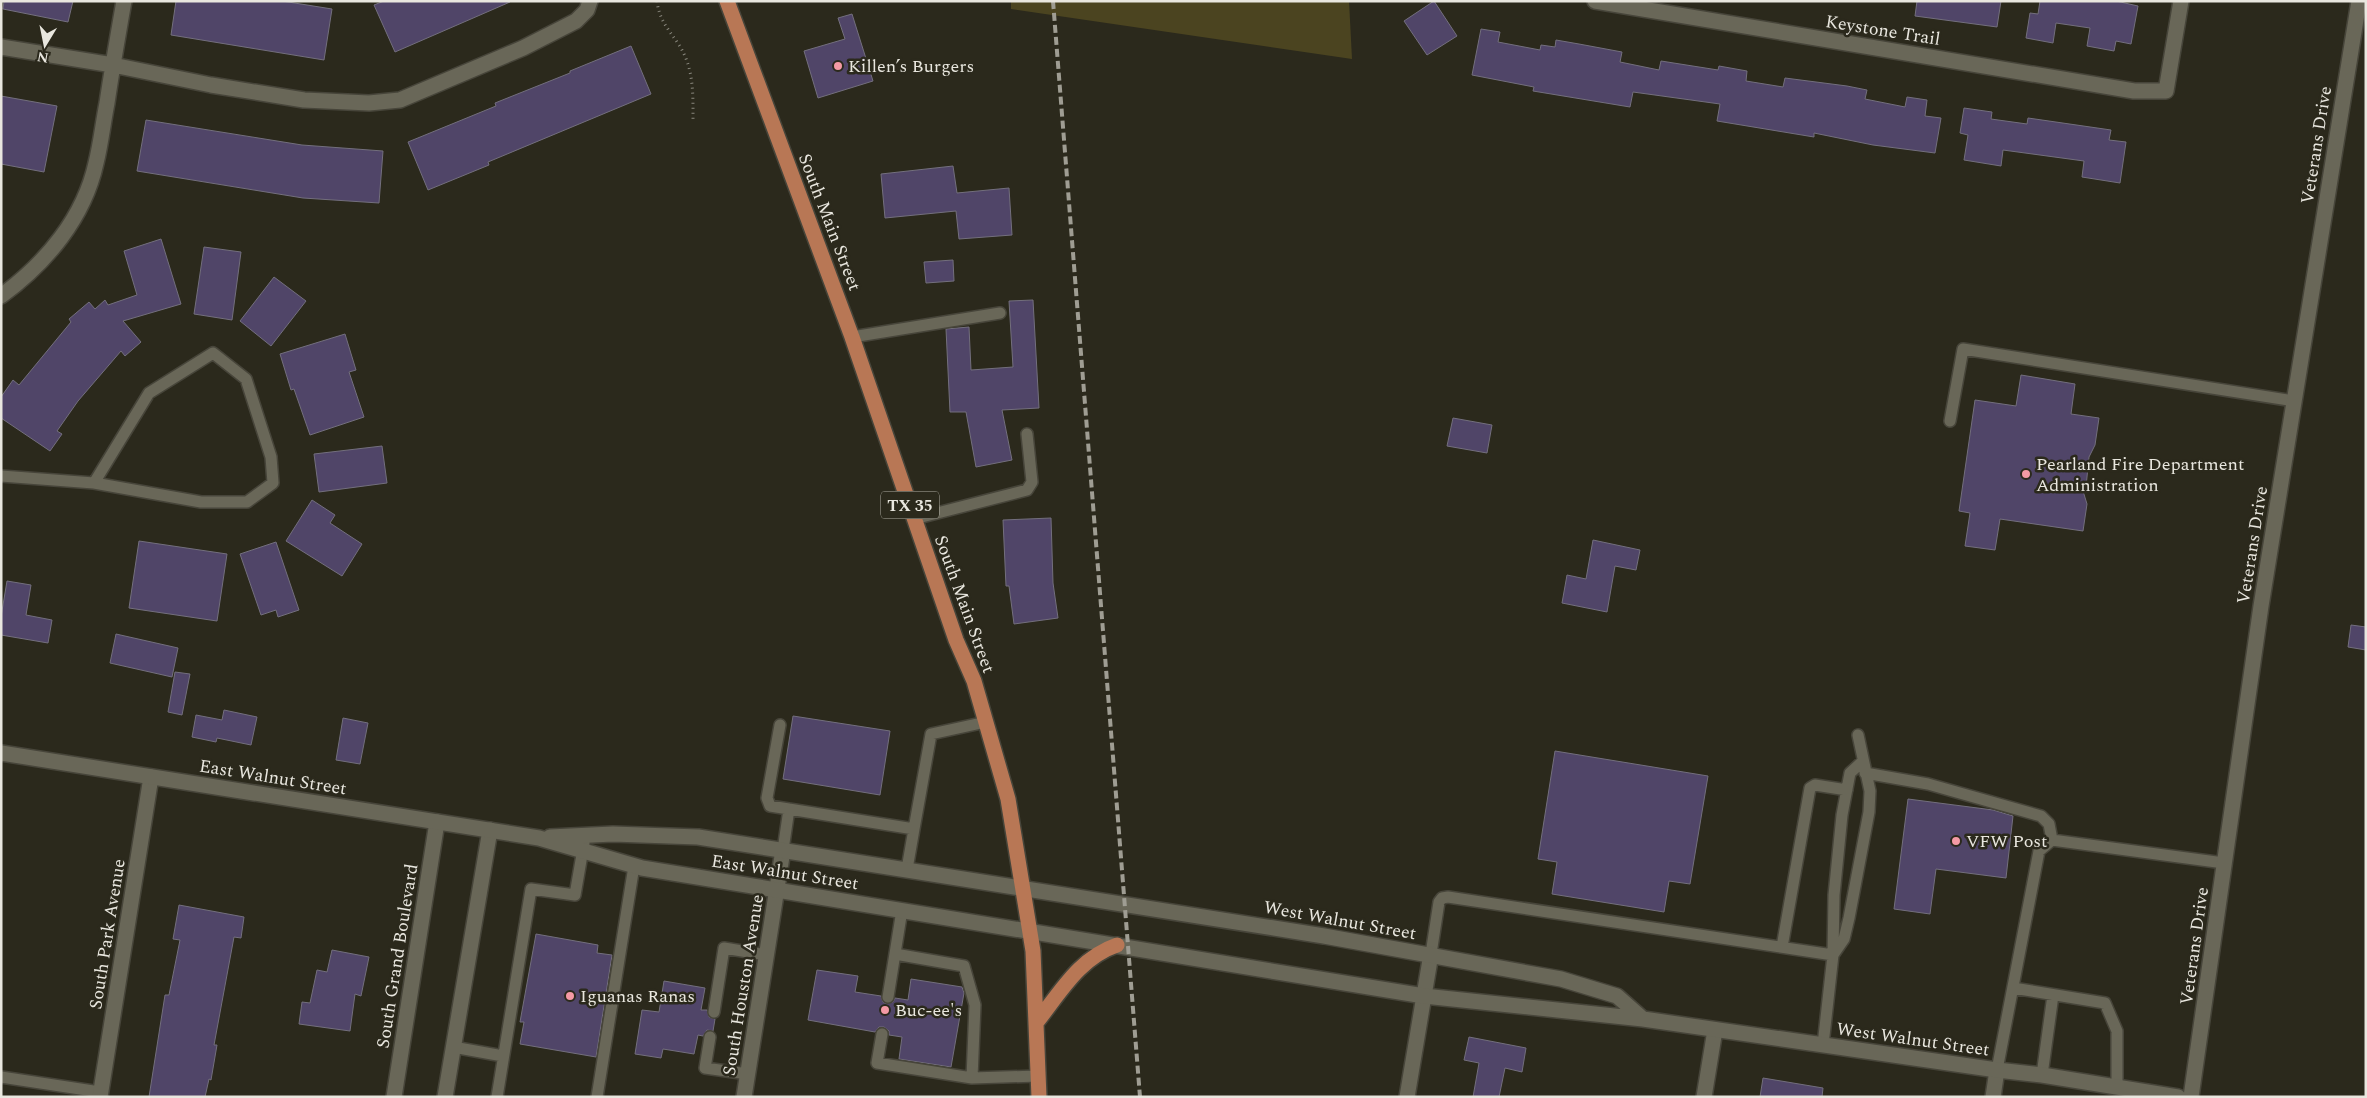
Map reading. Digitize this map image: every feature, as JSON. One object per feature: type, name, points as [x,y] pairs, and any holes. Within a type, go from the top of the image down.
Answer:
[{"type":"main road","name":"South Main Street","points":[[727,1],[852,337],[956,640],[974,681],[1008,799],[1028,930],[1033,951],[1039,1097]]},
{"type":"main road","points":[[1036,1023],[1078,968],[1101,950],[1117,945]]},
{"type":"street","points":[[1,296],[41,263],[74,217],[96,164],[124,1]]},
{"type":"street","points":[[1,47],[113,64],[211,85],[304,100],[369,103],[400,100],[523,48],[576,21],[588,10],[590,1]]},
{"type":"street","name":"Keystone Trail","points":[[1594,1],[2134,91],[2166,91],[2181,1]]},
{"type":"street","name":"Veterans Drive","points":[[2191,1097],[2261,606],[2359,1]]},
{"type":"street","name":"East Walnut Street","points":[[1,753],[539,838],[634,866],[1028,930]]},
{"type":"street","name":"South Park Avenue","points":[[100,1094],[151,777]]},
{"type":"street","name":"South Grand Boulevard","points":[[394,1097],[437,822]]},
{"type":"street","points":[[445,1097],[490,830]]},
{"type":"street","name":"East Walnut Street","points":[[539,838],[613,834],[698,837],[1021,886]]},
{"type":"street","name":"South Houston Avenue","points":[[744,1097],[783,850]]},
{"type":"street","name":"West Walnut Street","points":[[1021,886],[1432,954],[1561,979],[1617,996],[1643,1019]]},
{"type":"street","name":"West Walnut Street","points":[[1028,930],[1424,996],[1643,1019],[2042,1075],[2178,1097]]},
{"type":"street","points":[[1407,1097],[1432,954]]},
{"type":"street","points":[[1704,1097],[1715,1030]]},
{"type":"street","points":[[1993,1097],[1997,1070]]},
{"type":"lane","points":[[852,337],[1000,313]]},
{"type":"lane","points":[[1950,421],[1963,349],[2294,401]]},
{"type":"lane","points":[[1,476],[94,483],[201,502],[247,502],[273,483],[271,457],[246,379],[213,353],[149,393],[94,483]]},
{"type":"lane","points":[[914,518],[1027,490],[1032,482],[1027,434]]},
{"type":"lane","points":[[907,870],[931,734],[986,722]]},
{"type":"lane","points":[[780,725],[767,798],[770,806],[914,829]]},
{"type":"lane","points":[[1833,955],[1844,939],[1855,892],[1869,812],[1870,791],[1858,735]]},
{"type":"lane","points":[[1823,1045],[1833,955],[1834,895],[1842,815],[1850,773],[1863,761]]},
{"type":"lane","points":[[1866,773],[1928,784],[2041,816],[2049,824],[2052,840]]},
{"type":"lane","points":[[1782,947],[1810,788],[1815,785],[1847,790]]},
{"type":"lane","points":[[783,850],[789,808]]},
{"type":"lane","points":[[498,1097],[531,889],[575,895],[585,835]]},
{"type":"lane","points":[[1997,1070],[2039,851],[2052,840],[2224,863]]},
{"type":"lane","points":[[597,1097],[634,866]]},
{"type":"lane","points":[[1432,954],[1439,902],[1442,898],[1448,897],[1833,955]]},
{"type":"lane","points":[[888,997],[902,910]]},
{"type":"lane","points":[[714,1012],[724,948],[766,955]]},
{"type":"lane","points":[[895,954],[964,966],[975,1005],[972,1078]]},
{"type":"lane","points":[[2013,988],[2105,1004],[2117,1031],[2117,1088]]},
{"type":"lane","points":[[2042,1075],[2053,995]]},
{"type":"lane","points":[[882,1034],[877,1063],[972,1078],[1038,1076]]},
{"type":"lane","points":[[710,1037],[705,1068],[748,1074]]},
{"type":"lane","points":[[453,1047],[503,1056]]},
{"type":"lane","points":[[1,1077],[100,1094]]},
{"type":"path","points":[[657,1],[660,18],[680,46],[688,64],[692,83],[693,120]]},
{"type":"shaded area","points":[[1011,1],[1349,1],[1352,59],[1011,9]]},
{"type":"building","points":[[4,1],[73,1],[68,22],[3,9]]},
{"type":"building","points":[[176,1],[282,1],[332,9],[324,60],[171,35]]},
{"type":"building","points":[[384,1],[510,2],[395,52],[374,5]]},
{"type":"building","points":[[1434,1],[1457,36],[1427,55],[1404,21]]},
{"type":"building","points":[[1917,1],[2001,1],[1997,27],[1915,16]]},
{"type":"building","points":[[2040,1],[2116,1],[2138,6],[2131,44],[2116,41],[2114,51],[2087,46],[2090,28],[2056,23],[2053,43],[2026,38],[2030,13],[2038,14]]},
{"type":"building","name":"Killen’s Burgers","points":[[852,14],[873,81],[818,98],[804,51],[845,39],[838,18]]},
{"type":"building","points":[[1481,29],[1500,32],[1498,42],[1540,50],[1541,45],[1555,47],[1556,40],[1622,52],[1620,62],[1659,70],[1661,61],[1718,70],[1719,66],[1747,71],[1746,81],[1783,87],[1785,78],[1847,86],[1867,90],[1865,99],[1905,107],[1907,97],[1927,100],[1925,116],[1941,118],[1935,153],[1873,145],[1814,133],[1814,137],[1717,121],[1720,104],[1633,92],[1630,107],[1533,91],[1534,87],[1472,75]]},
{"type":"building","points":[[631,46],[651,94],[488,162],[489,165],[428,190],[408,142],[496,106],[495,103]]},
{"type":"building","points":[[1,96],[57,106],[44,172],[1,164]]},
{"type":"building","points":[[1964,108],[1992,112],[1991,119],[2027,124],[2028,118],[2111,130],[2109,140],[2126,142],[2120,183],[2082,177],[2084,161],[2003,150],[2001,166],[1964,160],[1968,135],[1960,133]]},
{"type":"building","points":[[146,120],[302,145],[383,151],[379,203],[303,198],[137,171]]},
{"type":"building","points":[[953,166],[957,193],[1009,188],[1012,235],[959,239],[956,211],[885,218],[881,174]]},
{"type":"building","points":[[161,239],[181,304],[123,321],[141,342],[125,356],[121,351],[78,401],[57,431],[62,434],[50,451],[1,418],[1,397],[13,380],[19,385],[71,322],[69,319],[89,302],[95,309],[105,300],[108,305],[137,295],[124,251]]},
{"type":"building","points":[[204,247],[241,252],[232,320],[194,314]]},
{"type":"building","points":[[953,260],[954,281],[926,283],[924,262]]},
{"type":"building","points":[[274,277],[306,301],[271,346],[240,321]]},
{"type":"building","points":[[1033,300],[1039,408],[1002,410],[1012,460],[976,467],[966,412],[950,412],[946,329],[969,327],[971,370],[1013,367],[1009,301]]},
{"type":"building","points":[[345,334],[356,370],[349,372],[364,417],[310,435],[294,389],[291,390],[280,354]]},
{"type":"building","name":"Pearland Fire Department Administration","points":[[2021,375],[2075,384],[2071,414],[2099,418],[2095,445],[2089,457],[2086,487],[2083,491],[2087,504],[2083,531],[2000,519],[1995,550],[1965,546],[1970,513],[1959,511],[1975,400],[2016,406]]},
{"type":"building","points":[[1453,418],[1492,425],[1487,453],[1447,446]]},
{"type":"building","points":[[382,446],[387,483],[319,492],[314,454]]},
{"type":"building","points":[[312,500],[335,515],[330,523],[362,544],[342,576],[286,541]]},
{"type":"building","points":[[1051,518],[1053,583],[1058,618],[1014,624],[1009,586],[1006,586],[1003,520]]},
{"type":"building","points":[[1593,540],[1640,550],[1636,570],[1615,566],[1607,612],[1562,603],[1567,575],[1586,579]]},
{"type":"building","points":[[139,541],[227,554],[217,621],[129,608]]},
{"type":"building","points":[[276,542],[299,610],[278,617],[276,610],[261,615],[240,554]]},
{"type":"building","points":[[7,581],[31,585],[26,615],[52,620],[48,643],[1,635],[1,617]]},
{"type":"building","points":[[2351,625],[2366,627],[2366,650],[2348,647]]},
{"type":"building","points":[[116,634],[178,648],[172,677],[110,663]]},
{"type":"building","points":[[175,672],[190,674],[182,715],[168,712]]},
{"type":"building","points":[[224,710],[257,717],[251,745],[217,738],[216,742],[192,737],[196,715],[222,720]]},
{"type":"building","points":[[793,716],[890,731],[880,795],[783,779]]},
{"type":"building","points":[[343,718],[368,723],[360,764],[336,760]]},
{"type":"building","points":[[1555,751],[1708,776],[1690,884],[1669,881],[1664,912],[1552,894],[1557,862],[1538,859]]},
{"type":"building","name":"VFW Post","points":[[1908,799],[1993,810],[2013,816],[2006,878],[1936,869],[1930,914],[1894,909]]},
{"type":"building","points":[[179,905],[244,917],[241,938],[234,937],[214,1045],[217,1045],[211,1080],[209,1079],[205,1097],[149,1097],[165,995],[169,995],[180,940],[173,939]]},
{"type":"building","name":"Iguanas Ranas","points":[[536,934],[598,945],[597,953],[612,955],[596,1057],[520,1044],[524,1022],[520,1022]]},
{"type":"building","points":[[332,950],[369,957],[361,996],[355,994],[350,1031],[299,1024],[302,1002],[310,1003],[317,970],[327,972]]},
{"type":"building","name":"Buc-ee's","points":[[817,970],[858,976],[855,992],[881,996],[883,1002],[887,1004],[893,1002],[895,998],[908,1000],[911,979],[962,987],[964,993],[951,1067],[899,1059],[902,1037],[889,1035],[889,1031],[884,1027],[879,1027],[875,1032],[808,1020]]},
{"type":"building","points":[[664,981],[705,988],[701,1010],[707,1010],[709,1017],[715,1019],[713,1031],[707,1030],[703,1036],[698,1035],[694,1054],[663,1049],[661,1058],[635,1054],[642,1010],[659,1012]]},
{"type":"building","points":[[1469,1037],[1526,1048],[1522,1072],[1505,1068],[1499,1097],[1473,1097],[1479,1063],[1464,1060]]},
{"type":"building","points":[[1763,1078],[1823,1088],[1822,1097],[1760,1097]]},
{"type":"railway","points":[[1053,1],[1140,1097]]},
{"type":"place","name":"Killen’s Burgers","points":[[838,66]]},
{"type":"place","name":"Pearland Fire Department Administration","points":[[2026,474]]},
{"type":"place","name":"VFW Post","points":[[1956,841]]},
{"type":"place","name":"Iguanas Ranas","points":[[570,996]]},
{"type":"place","name":"Buc-ee's","points":[[885,1010]]}]
